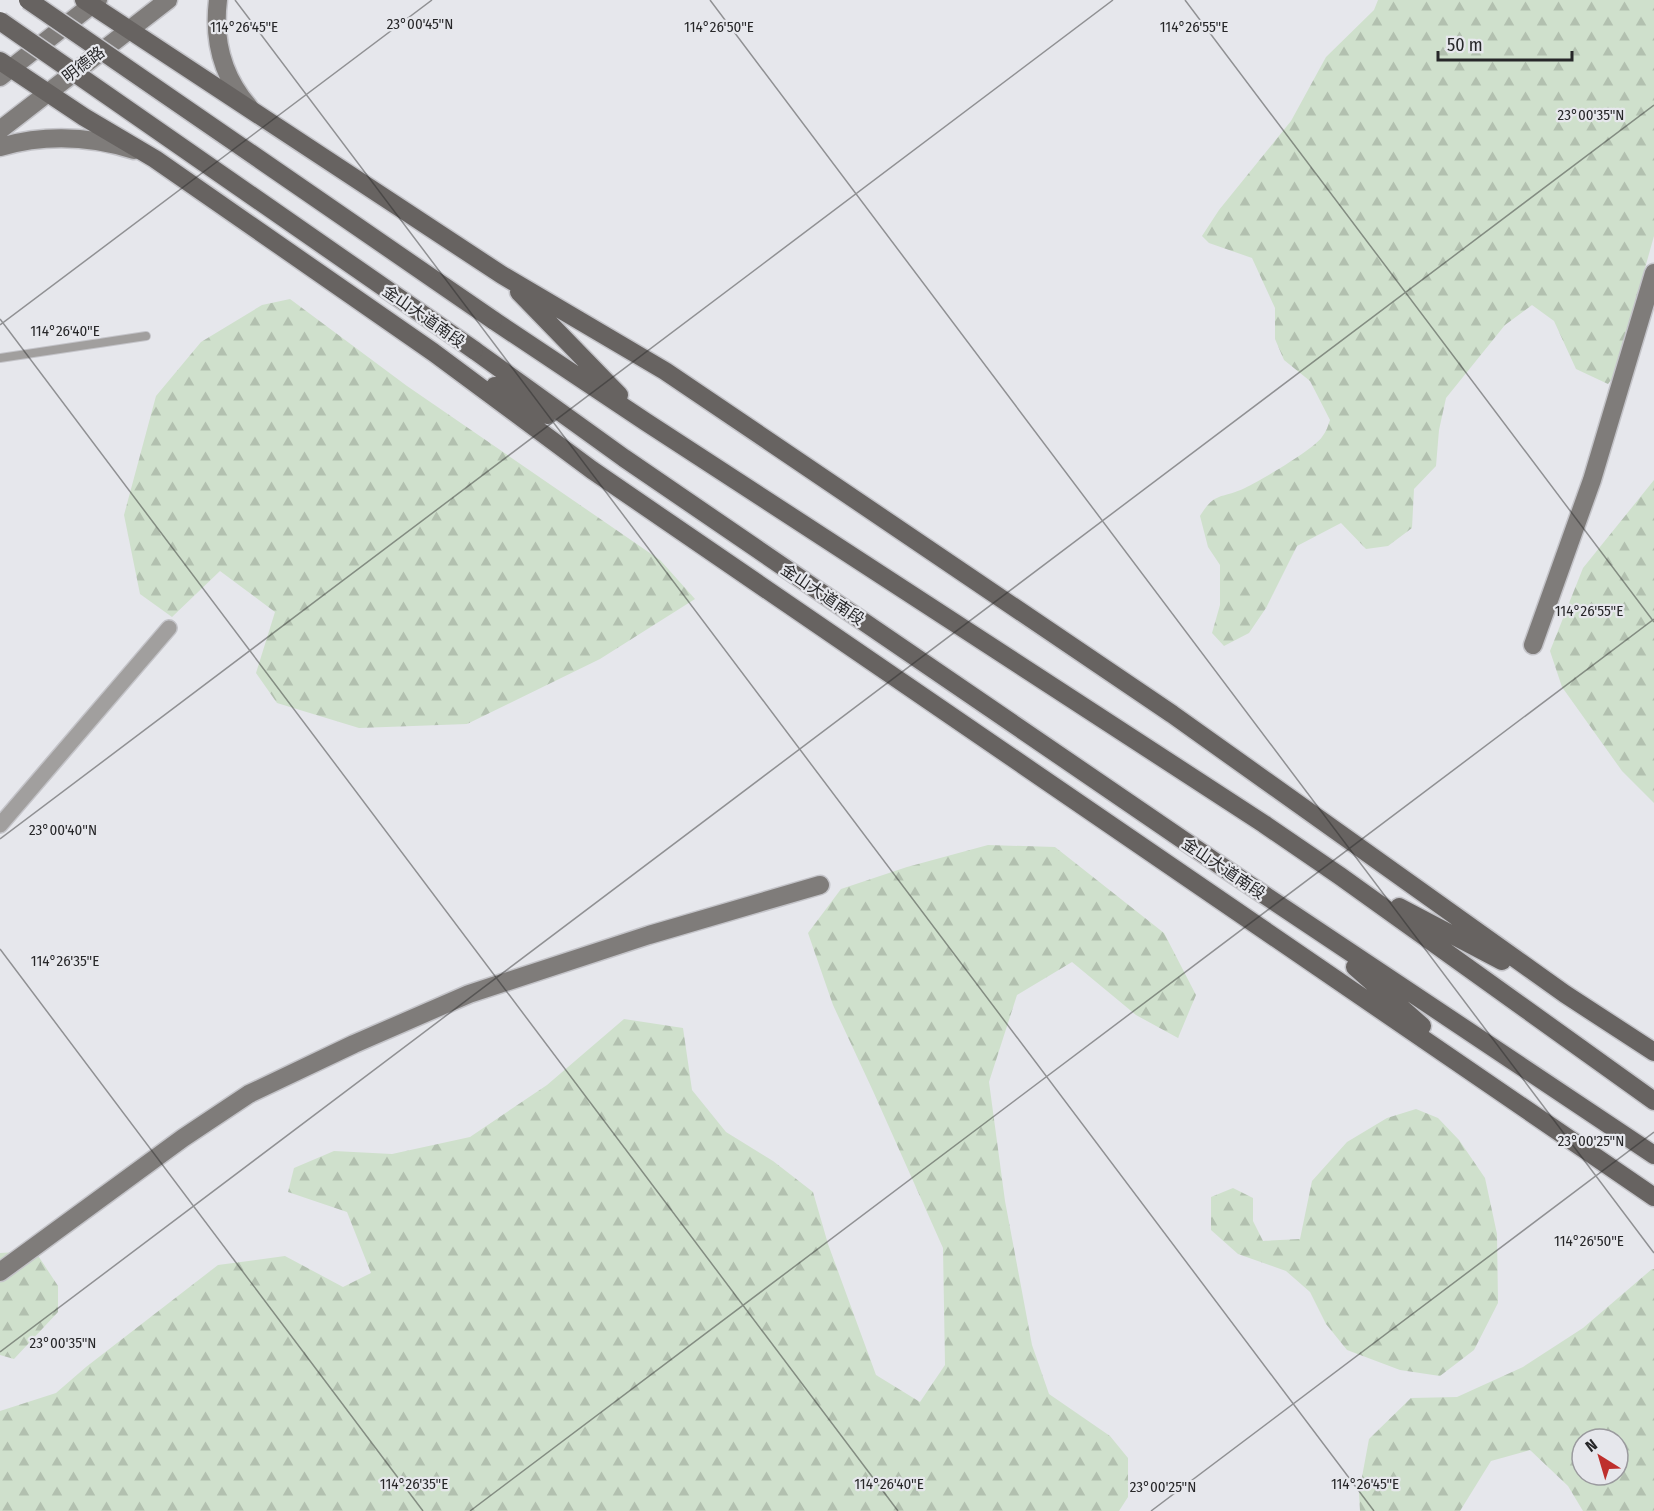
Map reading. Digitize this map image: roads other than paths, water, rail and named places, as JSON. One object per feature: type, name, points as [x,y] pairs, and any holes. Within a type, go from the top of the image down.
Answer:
[{"type":"main road","points":[[28,0],[493,320],[1264,824],[1654,1101]]},
{"type":"main road","points":[[91,2],[129,30],[502,275],[665,371],[1133,688],[1565,994],[1654,1052]]},
{"type":"main road","name":"金山大道南段","points":[[0,21],[474,350],[624,458],[1304,922],[1654,1155]]},
{"type":"main road","points":[[4,69],[155,159],[433,352],[602,477],[1654,1197]]},
{"type":"main road","points":[[502,275],[646,422]]},
{"type":"main road","points":[[433,352],[624,458]]},
{"type":"main road","points":[[1340,876],[1565,994]]},
{"type":"main road","points":[[1304,922],[1479,1076]]},
{"type":"street","name":"明德路","points":[[0,130],[46,92],[168,0]]},
{"type":"street","points":[[219,0],[216,19],[220,53],[232,84],[252,111]]},
{"type":"street","points":[[4,69],[91,2]]},
{"type":"street","points":[[0,147],[37,139],[85,139],[132,150],[155,159]]},
{"type":"street","points":[[1533,645],[1592,480],[1654,273]]},
{"type":"street","points":[[0,825],[169,628]]},
{"type":"street","points":[[0,1272],[183,1138],[249,1094],[354,1044],[469,994],[649,935],[820,885]]},
{"type":"lane","points":[[0,358],[146,336]]}]
